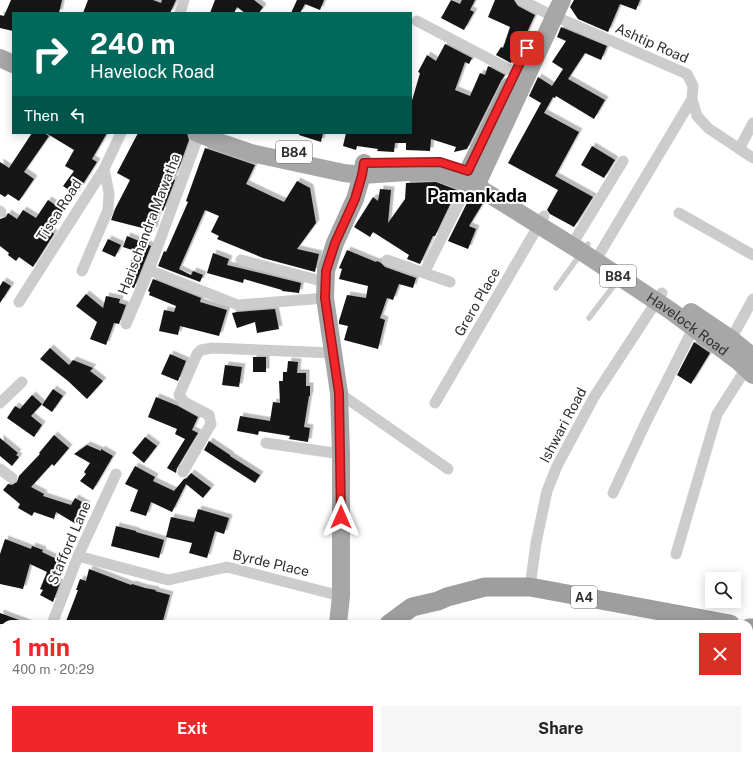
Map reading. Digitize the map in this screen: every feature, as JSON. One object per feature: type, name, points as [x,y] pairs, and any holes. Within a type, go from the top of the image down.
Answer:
[{"type":"highway","name":"A4","points":[[394,620],[412,607],[485,587],[530,587],[708,620]]},
{"type":"highway","name":"A4","points":[[416,620],[438,601]]},
{"type":"main road","points":[[471,180],[516,73],[550,10],[562,0]]},
{"type":"main road","points":[[471,180],[550,10]]},
{"type":"main road","points":[[0,58],[12,64]]},
{"type":"main road","points":[[0,72],[12,77]]},
{"type":"main road","name":"Havelock Road","points":[[200,134],[251,153],[344,173],[363,169],[407,172],[438,172],[471,180],[587,247],[727,344],[751,364]]},
{"type":"main road","name":"Havelock Road","points":[[229,134],[275,148],[346,162],[363,169]]},
{"type":"main road","points":[[344,620],[341,596],[341,454],[339,393],[325,290],[326,271],[335,243],[355,199],[363,169]]},
{"type":"main road","name":"Havelock Road","points":[[587,247],[620,277],[659,297]]},
{"type":"street","points":[[180,12],[184,0]]},
{"type":"street","name":"Ashtip Road","points":[[521,0],[550,10],[687,74],[693,86],[692,99],[697,116],[708,128],[753,158]]},
{"type":"street","points":[[416,21],[516,73]]},
{"type":"street","points":[[587,247],[692,99]]},
{"type":"street","points":[[739,149],[753,124]]},
{"type":"street","name":"Tissa Road","points":[[19,302],[104,169],[121,134]]},
{"type":"street","name":"Harischandra Mawatha","points":[[126,324],[149,270],[198,134]]},
{"type":"street","points":[[587,247],[623,161]]},
{"type":"street","points":[[82,271],[108,210],[109,193],[104,169]]},
{"type":"street","points":[[424,273],[471,180]]},
{"type":"street","points":[[679,213],[753,255]]},
{"type":"street","name":"Grero Place","points":[[436,403],[541,220]]},
{"type":"street","points":[[241,260],[325,290]]},
{"type":"street","points":[[387,260],[450,282]]},
{"type":"street","points":[[149,270],[238,305],[325,290]]},
{"type":"street","name":"Ishwari Road","points":[[530,587],[536,543],[547,490],[557,466],[594,397],[659,297]]},
{"type":"street","points":[[727,344],[753,299]]},
{"type":"street","points":[[613,493],[645,424],[696,322]]},
{"type":"street","points":[[183,472],[211,424],[209,415],[184,402],[179,395],[197,354],[201,350],[212,348],[333,353]]},
{"type":"street","points":[[676,554],[717,414],[751,364]]},
{"type":"street","points":[[0,403],[22,382]]},
{"type":"street","points":[[339,393],[448,468]]},
{"type":"street","points":[[266,443],[341,454]]},
{"type":"street","points":[[0,468],[12,478]]},
{"type":"street","name":"Stafford Lane","points":[[54,620],[78,556],[116,474]]},
{"type":"street","name":"Byrde Place","points":[[78,556],[168,580],[227,567],[341,596]]},
{"type":"lane","points":[[556,288],[587,247]]},
{"type":"lane","points":[[589,318],[620,277]]},
{"type":"building","points":[[11,0],[62,0],[59,12],[12,12],[12,31],[0,28],[0,15],[4,16]]},
{"type":"building","points":[[88,0],[153,0],[161,3],[162,0],[176,0],[170,12],[83,12]]},
{"type":"building","points":[[215,0],[254,0],[263,7],[260,12],[244,12],[237,7],[234,12],[210,12]]},
{"type":"building","points":[[297,0],[324,0],[320,10],[305,4],[301,12],[291,12]]},
{"type":"building","points":[[451,0],[460,4],[462,0],[475,0],[470,10],[474,12],[464,30],[441,18]]},
{"type":"building","points":[[495,0],[514,0],[518,6],[535,15],[522,43],[520,52],[517,51],[511,63],[496,55],[501,47],[503,48],[510,27],[488,17]]},
{"type":"building","points":[[574,0],[640,0],[636,10],[620,4],[608,32],[578,19],[570,7]]},
{"type":"building","points":[[561,27],[607,46],[601,60],[585,53],[568,79],[605,100],[594,119],[556,96],[555,98],[553,97],[544,113],[579,132],[555,176],[593,197],[574,227],[550,214],[547,210],[558,190],[508,163],[541,103],[529,96],[538,77],[552,86],[563,69],[552,62],[566,41],[557,37]]},
{"type":"building","points":[[445,44],[472,58],[469,64],[465,62],[455,90],[470,96],[480,73],[485,75],[488,66],[505,75],[467,149],[454,152],[456,147],[431,139],[430,151],[406,150],[406,143],[395,143],[394,152],[377,151],[378,149],[357,146],[356,150],[343,146],[346,134],[412,134],[412,101],[420,73],[418,72],[427,55],[436,61]]},
{"type":"building","points":[[31,134],[46,134],[49,136],[24,172],[34,179],[19,201],[8,194],[5,197],[0,194],[0,162],[9,168]]},
{"type":"building","points":[[48,134],[106,134],[92,159],[97,162],[76,195],[63,186],[74,171],[65,166],[74,150]]},
{"type":"building","points":[[137,134],[187,134],[189,140],[173,179],[175,180],[163,211],[159,209],[154,231],[111,220],[130,180],[117,173]]},
{"type":"building","points":[[299,134],[323,134],[321,142]]},
{"type":"building","points":[[592,146],[615,160],[604,178],[581,165]]},
{"type":"building","points":[[205,148],[255,165],[246,184],[284,202],[297,181],[310,188],[316,223],[297,249],[319,254],[315,272],[263,258],[217,239],[219,236],[211,232],[219,216],[205,210],[179,269],[191,275],[193,271],[203,275],[200,282],[158,266],[164,251],[166,252],[188,202],[186,201]]},
{"type":"building","points":[[436,182],[457,190],[420,264],[407,259],[409,255],[373,232],[370,237],[354,227],[373,197],[378,201],[380,189],[391,190],[388,223],[405,199],[406,183]]},
{"type":"building","points":[[471,195],[483,203],[469,226],[476,229],[468,249],[448,241]]},
{"type":"building","points":[[48,200],[63,210],[50,230],[54,234],[33,267],[19,257],[16,261],[0,246],[0,219],[6,217],[8,213],[17,219],[23,210],[36,218]]},
{"type":"building","points":[[127,236],[151,246],[134,288],[124,284],[131,268],[129,267],[135,251],[123,247]]},
{"type":"building","points":[[108,239],[121,245],[115,257],[102,251]]},
{"type":"building","points":[[347,250],[376,262],[377,261],[385,267],[416,278],[413,288],[399,284],[393,300],[387,298],[380,318],[385,320],[378,349],[344,340],[348,326],[339,324],[339,321],[347,295],[366,298],[368,286],[339,279],[342,269],[339,268]]},
{"type":"building","points":[[213,253],[229,259],[227,265],[301,283],[299,293],[282,291],[244,279],[243,283],[207,273]]},
{"type":"building","points":[[153,279],[201,298],[200,302],[227,310],[219,336],[180,326],[178,335],[159,331],[164,310],[174,312],[176,306],[149,295],[150,292],[148,291]]},
{"type":"building","points":[[3,281],[11,286],[0,303],[0,286]]},
{"type":"building","points":[[86,294],[103,308],[106,296],[120,299],[119,303],[126,305],[119,324],[114,323],[106,345],[90,339],[97,322],[76,306]]},
{"type":"building","points":[[275,309],[279,329],[257,333],[255,322],[237,328],[232,313],[237,312]]},
{"type":"building","points":[[694,342],[710,353],[691,384],[677,375]]},
{"type":"building","points":[[50,348],[69,365],[73,360],[93,368],[90,371],[103,381],[87,399],[68,381],[40,359]]},
{"type":"building","points":[[170,354],[186,361],[178,381],[161,374]]},
{"type":"building","points":[[253,357],[266,357],[266,372],[253,372]]},
{"type":"building","points":[[288,361],[298,362],[297,373],[306,373],[306,386],[310,386],[310,396],[304,427],[310,428],[308,442],[289,439],[290,436],[259,431],[258,435],[237,431],[240,416],[270,421],[273,402],[280,403],[279,381],[283,381],[283,372],[287,372]]},
{"type":"building","points":[[225,365],[242,367],[239,387],[222,385]]},
{"type":"building","points":[[53,389],[63,396],[52,412],[42,405]]},
{"type":"building","points":[[32,395],[42,404],[31,416],[42,425],[34,437],[7,418],[15,406],[20,409]]},
{"type":"building","points":[[156,397],[178,406],[198,417],[192,430],[198,433],[177,468],[176,473],[167,468],[185,439],[175,434],[177,429],[148,417]]},
{"type":"building","points":[[54,435],[69,448],[54,466],[52,464],[31,487],[44,494],[43,496],[71,505],[75,498],[87,505],[76,524],[56,512],[54,519],[34,512],[32,516],[18,508],[20,504],[3,490],[8,484],[12,485],[17,482],[19,476],[40,454],[39,453]]},
{"type":"building","points":[[145,437],[157,446],[144,463],[132,453]]},
{"type":"building","points":[[0,438],[18,453],[16,455],[19,457],[12,466],[0,456]]},
{"type":"building","points":[[209,441],[260,475],[255,483],[204,450]]},
{"type":"building","points":[[87,445],[101,451],[101,449],[113,456],[93,490],[80,481],[86,474],[84,472],[90,463],[74,454]]},
{"type":"building","points":[[135,466],[155,477],[153,481],[174,491],[191,473],[211,488],[203,498],[186,484],[172,512],[151,502],[146,516],[130,511],[138,490],[125,484]]},
{"type":"building","points":[[198,509],[229,518],[224,534],[215,531],[207,558],[189,553],[192,543],[166,537],[171,517],[194,522]]},
{"type":"building","points":[[116,526],[164,540],[159,558],[111,546]]},
{"type":"building","points":[[5,539],[31,549],[32,546],[43,550],[42,552],[65,563],[56,581],[60,583],[53,602],[40,595],[43,590],[40,589],[47,572],[30,564],[23,589],[0,584],[0,554]]},
{"type":"building","points":[[89,569],[131,585],[156,590],[155,591],[170,595],[163,620],[67,620],[78,590],[76,590],[80,579],[86,581]]},
{"type":"building","points":[[0,613],[19,620],[0,620]]},
{"type":"district","name":"Pamankada","points":[[477,196]]},
{"type":"route","points":[[341,517],[339,393],[325,298],[326,271],[335,243],[355,199],[364,163],[406,161],[440,162],[468,171],[527,48]]}]
